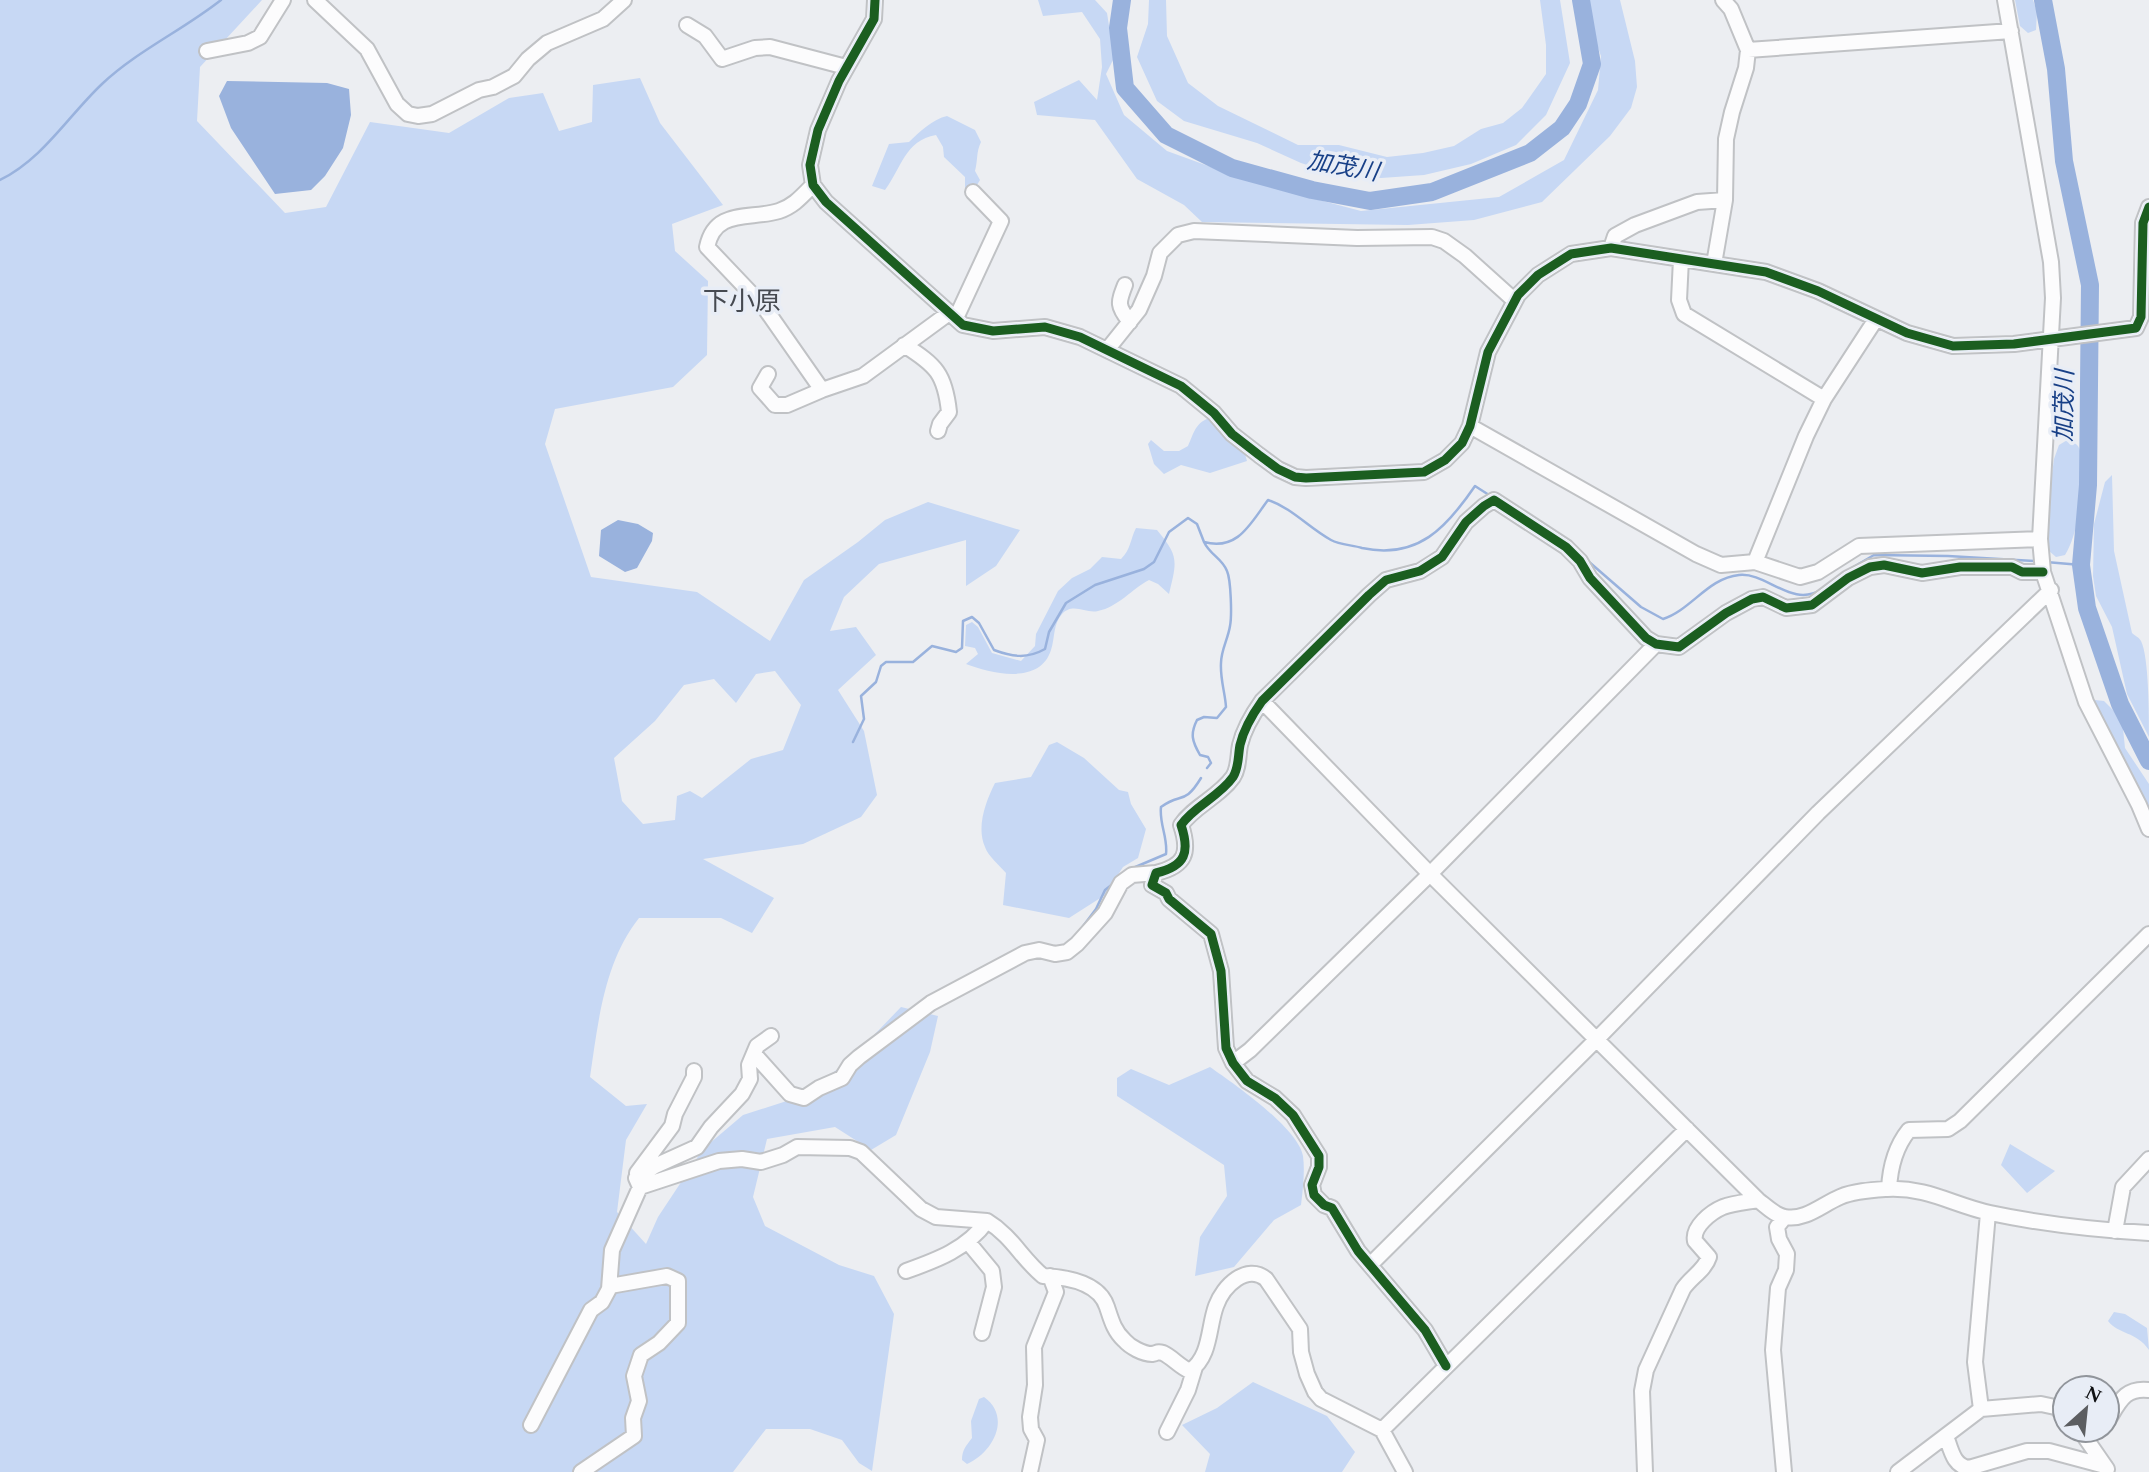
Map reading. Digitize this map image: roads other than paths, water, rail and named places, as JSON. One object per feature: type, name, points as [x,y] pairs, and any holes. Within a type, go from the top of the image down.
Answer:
[{"type":"street","points":[[207,51],[248,43],[260,37],[283,0]]},
{"type":"street","points":[[315,0],[367,49],[397,104],[408,114],[418,116],[432,114],[514,76],[528,59],[547,43],[603,19],[624,0]]},
{"type":"street","points":[[875,0],[874,19],[846,67],[818,130],[810,165],[813,186],[826,202],[963,325],[993,331],[1045,327],[1080,337],[1181,386],[1214,413],[1232,434],[1278,469],[1295,477],[1424,472],[1445,460],[1462,443],[1470,426],[1488,352],[1518,295],[1538,275],[1571,254],[1611,248],[1766,272],[1818,291],[1907,333],[1953,346],[2014,344],[2136,328],[2141,317],[2143,223],[2149,207]]},
{"type":"street","points":[[1714,264],[1725,200],[1726,139],[1746,68],[1748,50],[1731,9],[1723,0]]},
{"type":"street","points":[[2005,0],[2051,262],[2052,338],[2042,558],[2086,702],[2149,829]]},
{"type":"street","points":[[687,25],[705,36],[722,59],[755,48],[770,47],[846,67]]},
{"type":"street","points":[[1748,50],[2011,31]]},
{"type":"street","points":[[813,186],[793,205],[777,212],[727,219],[709,235],[707,247],[764,307],[822,390]]},
{"type":"street","points":[[768,374],[760,388],[775,405],[787,405],[863,376],[904,345],[952,315],[1002,222],[973,192]]},
{"type":"street","points":[[1611,248],[1615,236],[1635,225],[1697,202],[1725,200]]},
{"type":"street","points":[[1107,351],[1139,310],[1154,276],[1160,253],[1178,234],[1194,231],[1357,238],[1432,237],[1444,241],[1465,256],[1515,301]]},
{"type":"street","points":[[1681,259],[1679,300],[1684,314],[1824,399]]},
{"type":"street","points":[[1125,285],[1119,302],[1120,309],[1130,322]]},
{"type":"street","points":[[1755,562],[1806,436],[1824,399],[1876,319]]},
{"type":"street","points":[[904,345],[929,360],[942,377],[949,412],[938,431]]},
{"type":"street","points":[[1470,426],[1696,554],[1721,565],[1755,562],[1800,577],[1818,572],[1859,545],[2042,558]]},
{"type":"street","points":[[754,1055],[790,1094],[804,1098],[842,1078],[859,1057],[931,1003],[1025,953],[1040,950],[1055,954],[1067,952],[1105,913],[1121,883],[1132,875],[1169,870],[1185,854],[1187,844],[1181,825],[1187,816],[1197,811],[1234,776],[1240,743],[1248,720],[1262,701],[1386,580],[1420,572],[1442,557],[1466,522],[1494,500],[1566,547],[1580,561],[1590,578],[1646,638],[1656,644],[1679,647],[1726,613],[1752,599],[1763,597],[1786,608],[1812,605],[1848,578],[1870,567],[1884,565],[1922,573],[1960,567],[2012,567],[2022,572],[2042,558]]},
{"type":"street","points":[[1371,1264],[1597,1039],[1818,813],[2050,590]]},
{"type":"street","points":[[1233,1063],[1250,1050],[1430,874],[1656,644]]},
{"type":"street","points":[[1262,701],[1430,874],[1758,1200],[1785,1217]]},
{"type":"street","points":[[1156,873],[1152,885],[1166,893],[1169,899],[1211,934],[1221,971],[1226,1048],[1233,1063],[1247,1081],[1275,1098],[1293,1115],[1319,1156],[1319,1167],[1312,1185],[1314,1195],[1332,1209],[1358,1251],[1426,1331],[1446,1366]]},
{"type":"street","points":[[1889,1189],[1890,1173],[1902,1139],[1909,1130],[1948,1129],[1959,1121],[2149,934]]},
{"type":"street","points":[[531,1426],[591,1310],[602,1302],[610,1286],[612,1250],[638,1183],[655,1166],[697,1147],[711,1127],[742,1094],[750,1079],[749,1065],[757,1046],[771,1036]]},
{"type":"street","points":[[638,1183],[637,1173],[672,1126],[694,1072]]},
{"type":"street","points":[[1382,1430],[1688,1129]]},
{"type":"street","points":[[638,1183],[719,1161],[742,1159],[761,1162],[797,1147],[849,1148],[861,1152],[921,1209],[936,1217],[987,1221],[1000,1229],[1043,1276],[1063,1277],[1081,1283],[1100,1296],[1107,1306],[1109,1319],[1124,1341],[1141,1352],[1165,1354],[1190,1371],[1202,1358],[1216,1305],[1224,1291],[1245,1274],[1260,1274],[1300,1329],[1301,1352],[1315,1392],[1321,1399],[1382,1430],[1405,1472]]},
{"type":"street","points":[[2115,1231],[2123,1187],[2149,1159]]},
{"type":"street","points":[[1784,1472],[1773,1350],[1778,1288],[1786,1269],[1787,1254],[1779,1239],[1777,1227],[1785,1217],[1811,1212],[1848,1194],[1889,1189],[1930,1192],[1988,1213],[2115,1231],[2149,1233]]},
{"type":"street","points":[[1645,1472],[1642,1391],[1646,1370],[1683,1289],[1708,1262],[1709,1257],[1695,1241],[1696,1231],[1708,1217],[1724,1207],[1758,1200]]},
{"type":"street","points":[[1981,1409],[1975,1362],[1988,1213]]},
{"type":"street","points":[[906,1271],[944,1257],[976,1236],[987,1221]]},
{"type":"street","points":[[968,1242],[992,1271],[994,1287],[982,1333]]},
{"type":"street","points":[[581,1472],[634,1436],[633,1418],[639,1401],[634,1376],[640,1355],[659,1343],[678,1323],[678,1281],[667,1276],[610,1286]]},
{"type":"street","points":[[1030,1472],[1037,1440],[1031,1429],[1030,1417],[1035,1385],[1034,1347],[1056,1292],[1050,1276]]},
{"type":"street","points":[[1167,1432],[1188,1390],[1195,1367]]},
{"type":"street","points":[[2121,1401],[2136,1388],[2149,1390]]},
{"type":"street","points":[[1898,1472],[1981,1409],[2042,1404],[2051,1406]]},
{"type":"street","points":[[1946,1436],[1956,1463],[1961,1467],[1969,1468],[2027,1451],[2049,1451],[2107,1469]]},
{"type":"street","points":[[2091,1444],[2107,1469]]},
{"type":"waterway","points":[[0,180],[42,149],[90,96],[116,72],[221,0]]},
{"type":"waterway","name":"加茂川","points":[[1122,0],[1118,28],[1125,88],[1166,135],[1232,168],[1312,190],[1370,201],[1432,192],[1530,153],[1562,128],[1578,104],[1592,64],[1581,0]]},
{"type":"waterway","name":"加茂川","points":[[2043,0],[2056,69],[2064,161],[2090,285],[2088,485],[2081,565],[2087,608],[2120,704],[2149,761]]},
{"type":"waterway","points":[[853,742],[864,719],[861,696],[876,682],[881,666],[886,662],[913,662],[932,646],[956,652],[962,648],[963,621],[972,617],[979,623],[994,650],[1020,656],[1045,649],[1049,632],[1066,603],[1095,585],[1144,569],[1154,562],[1169,532],[1188,518],[1197,524],[1204,542],[1226,543],[1249,526],[1268,500],[1285,508],[1335,542],[1362,548],[1399,549],[1429,537],[1442,527],[1475,486],[1489,495]]},
{"type":"waterway","points":[[1204,542],[1227,571],[1231,607],[1230,626],[1221,663],[1226,707],[1217,718],[1204,717],[1197,720],[1193,729],[1194,741],[1200,755],[1208,757],[1211,763],[1207,768]]},
{"type":"waterway","points":[[1850,569],[1874,555],[2036,561]]},
{"type":"waterway","points":[[1588,561],[1641,607],[1663,619],[1728,577],[1749,576],[1800,595],[1822,589]]},
{"type":"waterway","points":[[2046,562],[2081,565]]},
{"type":"waterway","points":[[1133,868],[1166,854],[1161,807],[1186,796],[1201,778]]},
{"type":"waterway","points":[[1078,933],[1096,909],[1105,890],[1114,883]]},
{"type":"district","name":"下小原","points":[[742,302]]}]
